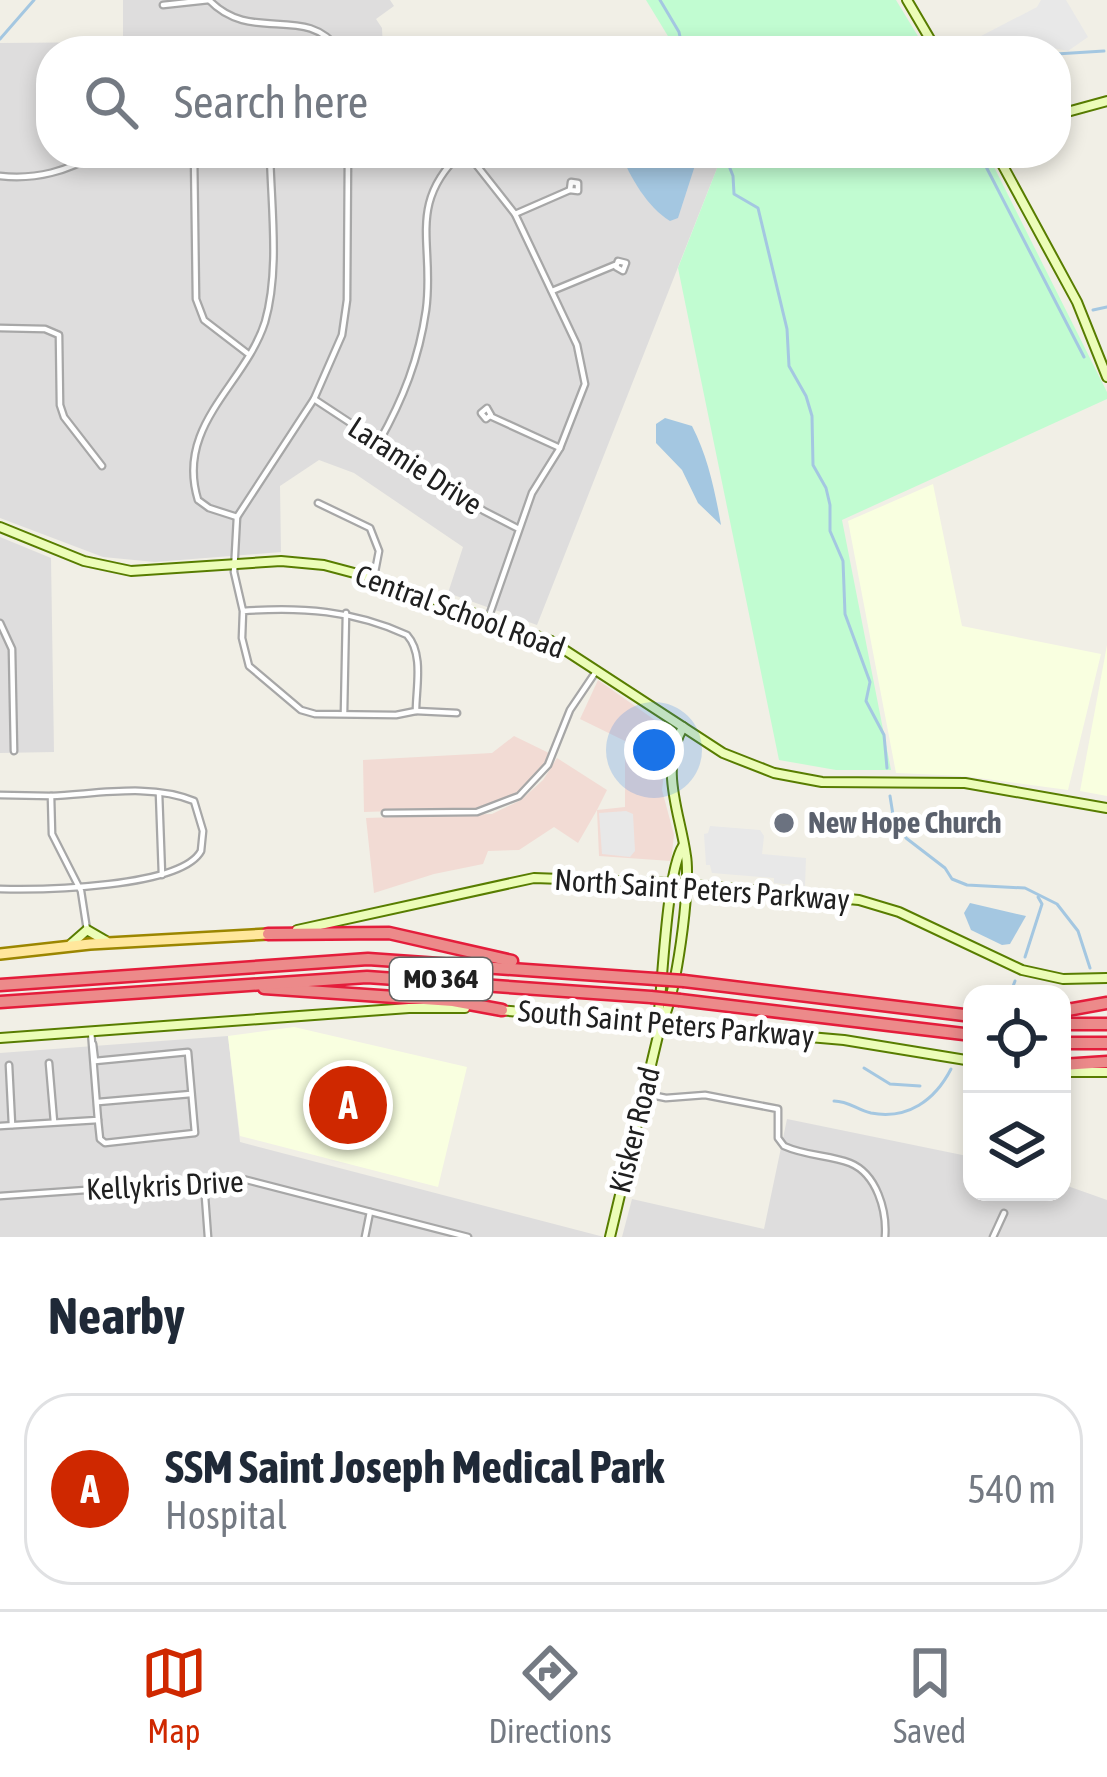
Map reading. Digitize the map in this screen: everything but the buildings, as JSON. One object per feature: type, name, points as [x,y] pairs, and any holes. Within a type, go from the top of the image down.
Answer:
[{"type":"highway","points":[[268,934],[389,933],[562,970]]},
{"type":"highway","name":"MO 364","points":[[0,985],[368,959],[684,981],[963,1014]]},
{"type":"highway","name":"MO 364","points":[[0,1002],[390,977],[680,1000],[963,1034]]},
{"type":"highway","points":[[231,985],[453,1000],[502,1010]]},
{"type":"highway","points":[[1071,1009],[1107,1003]]},
{"type":"highway","points":[[1071,1024],[1107,1024]]},
{"type":"highway","points":[[1071,1043],[1107,1043]]},
{"type":"highway","points":[[1071,1067],[1107,1062]]},
{"type":"main road","points":[[907,0],[928,36]]},
{"type":"main road","points":[[1071,111],[1107,101]]},
{"type":"main road","points":[[1004,168],[1077,302],[1107,377]]},
{"type":"main road","name":"Central School Road","points":[[0,527],[84,562],[116,568],[154,571],[302,563],[374,578],[551,641],[682,728],[752,766],[798,779],[965,783],[1107,808]]},
{"type":"main road","name":"Kisker Road","points":[[610,1237],[678,958],[687,854],[670,777],[682,728]]},
{"type":"main road","name":"Kisker Road","points":[[661,1023],[658,1010],[673,883],[683,846]]},
{"type":"main road","name":"North Saint Peters Parkway","points":[[0,954],[268,934],[340,923],[534,878],[673,883],[869,902],[1022,970],[1063,979],[1107,978]]},
{"type":"main road","points":[[65,947],[87,930],[93,937],[114,943]]},
{"type":"main road","name":"South Saint Peters Parkway","points":[[0,1038],[410,1008],[502,1010],[870,1043],[963,1059]]},
{"type":"main road","points":[[1071,1069],[1107,1072]]},
{"type":"street","points":[[163,5],[209,0],[232,20],[315,28],[324,36]]},
{"type":"street","points":[[0,176],[44,176],[70,168]]},
{"type":"street","points":[[194,168],[196,299],[204,320],[248,353]]},
{"type":"street","points":[[238,517],[202,504],[194,478],[202,426],[264,325],[271,290],[271,168]]},
{"type":"street","points":[[348,168],[345,318],[314,400],[238,517],[236,566],[244,656],[256,676],[308,713],[457,712]]},
{"type":"street","points":[[379,442],[403,398],[418,355],[426,308],[429,195],[447,168]]},
{"type":"street","points":[[477,168],[515,214],[577,344],[585,384],[560,448],[532,493],[489,616]]},
{"type":"street","points":[[515,214],[570,190]]},
{"type":"street","points":[[552,291],[615,265]]},
{"type":"street","points":[[0,328],[45,329],[59,335],[64,417],[102,466]]},
{"type":"street","name":"Laramie Drive","points":[[314,400],[484,512],[518,529]]},
{"type":"street","points":[[490,416],[560,448]]},
{"type":"street","points":[[318,503],[370,528],[379,551],[374,578]]},
{"type":"street","points":[[243,611],[311,608],[346,613],[400,632],[414,641],[416,711]]},
{"type":"street","points":[[344,713],[346,613]]},
{"type":"street","points":[[0,623],[12,649],[14,751]]},
{"type":"street","points":[[385,813],[487,811],[529,789],[548,765],[570,710],[598,668]]},
{"type":"street","points":[[0,713],[13,713]]},
{"type":"street","points":[[159,793],[162,875]]},
{"type":"street","points":[[0,795],[159,793],[194,801],[203,831],[196,860],[162,875],[0,890]]},
{"type":"street","points":[[52,796],[52,834],[78,885],[87,930]]},
{"type":"street","points":[[92,1031],[92,1044],[100,1139],[105,1143],[195,1132],[188,1052],[94,1061]]},
{"type":"street","points":[[49,1063],[54,1122]]},
{"type":"street","points":[[9,1066],[12,1125]]},
{"type":"street","points":[[98,1102],[191,1094]]},
{"type":"street","points":[[644,1094],[666,1098],[705,1095],[778,1109],[778,1138],[784,1147],[850,1163],[874,1185],[886,1220],[885,1237]]},
{"type":"street","points":[[0,1126],[98,1120]]},
{"type":"street","name":"Kellykris Drive","points":[[0,1196],[257,1180],[468,1237]]},
{"type":"street","points":[[203,1181],[208,1237]]},
{"type":"street","points":[[364,1237],[370,1212]]},
{"type":"street","points":[[993,1237],[1004,1213]]},
{"type":"shaded area","points":[[123,0],[390,0],[394,6],[376,19],[382,36],[123,36]]},
{"type":"shaded area","points":[[1041,0],[1066,0],[1088,37],[1071,49],[1071,36],[981,36],[1037,7]]},
{"type":"shaded area","points":[[0,43],[36,43],[36,168],[717,168],[537,625],[448,593],[463,547],[354,473],[319,460],[280,486],[281,552],[155,562],[103,557],[0,518]]},
{"type":"shaded area","points":[[933,484],[962,626],[1101,654],[1068,790],[964,776],[896,773],[848,521]]},
{"type":"shaded area","points":[[0,537],[51,558],[54,752],[0,753]]},
{"type":"shaded area","points":[[1107,645],[1107,796],[1080,791]]},
{"type":"shaded area","points":[[598,680],[669,730],[662,790],[674,835],[671,861],[599,856],[597,810],[625,807],[625,741],[580,719]]},
{"type":"shaded area","points":[[514,736],[551,754],[530,783],[505,800],[486,808],[364,812],[363,760],[492,753]]},
{"type":"shaded area","points":[[557,758],[607,790],[578,843],[554,827],[519,850],[488,851],[483,864],[374,893],[366,818],[492,814],[521,800],[543,780]]},
{"type":"shaded area","points":[[599,813],[633,814],[635,851],[630,857],[602,854]]},
{"type":"shaded area","points":[[710,826],[760,830],[762,854],[806,858],[805,886],[774,883],[774,878],[712,873],[706,865],[704,834]]},
{"type":"shaded area","points":[[294,1027],[467,1067],[438,1187],[240,1136],[228,1036]]},
{"type":"shaded area","points":[[228,1036],[240,1142],[604,1237],[0,1237],[0,1053]]},
{"type":"shaded area","points":[[787,1119],[963,1155],[963,1201],[1071,1201],[1071,1187],[1107,1200],[1107,1237],[622,1237],[632,1199],[764,1229]]},
{"type":"green space","points":[[646,0],[896,0],[918,36],[668,36]]},
{"type":"green space","points":[[717,168],[995,168],[1107,392],[1107,399],[842,520],[891,770],[836,770],[779,760],[678,268]]},
{"type":"water","points":[[628,168],[694,168],[678,218],[670,221]]},
{"type":"water","points":[[665,418],[692,426],[707,462],[721,525],[698,503],[682,470],[656,443],[656,424]]},
{"type":"water","points":[[970,903],[1026,916],[1010,944],[1002,945],[971,930],[964,913]]},
{"type":"waterway","points":[[0,39],[34,0]]},
{"type":"waterway","points":[[660,0],[680,36]]},
{"type":"waterway","points":[[1071,53],[1104,51]]},
{"type":"waterway","points":[[730,168],[734,194],[758,208],[787,329],[789,366],[812,416],[813,465],[826,488],[830,531],[843,561],[845,614],[870,682],[866,701],[884,735],[887,768]]},
{"type":"waterway","points":[[987,168],[1084,357]]},
{"type":"waterway","points":[[1093,310],[1107,307]]},
{"type":"waterway","points":[[890,796],[894,821],[906,838],[952,879],[967,885],[1025,888],[1057,904],[1078,931],[1090,968]]},
{"type":"waterway","points":[[1025,957],[1042,904],[1038,897]]},
{"type":"waterway","points":[[1013,985],[1015,981]]},
{"type":"waterway","points":[[864,1068],[890,1084],[920,1086]]},
{"type":"waterway","points":[[834,1101],[871,1113],[908,1110],[937,1090],[951,1069]]},
{"type":"place","name":"New Hope Church","points":[[784,823]]},
{"type":"place","name":"SSM Saint Joseph Medical Park","points":[[348,1105]]}]
